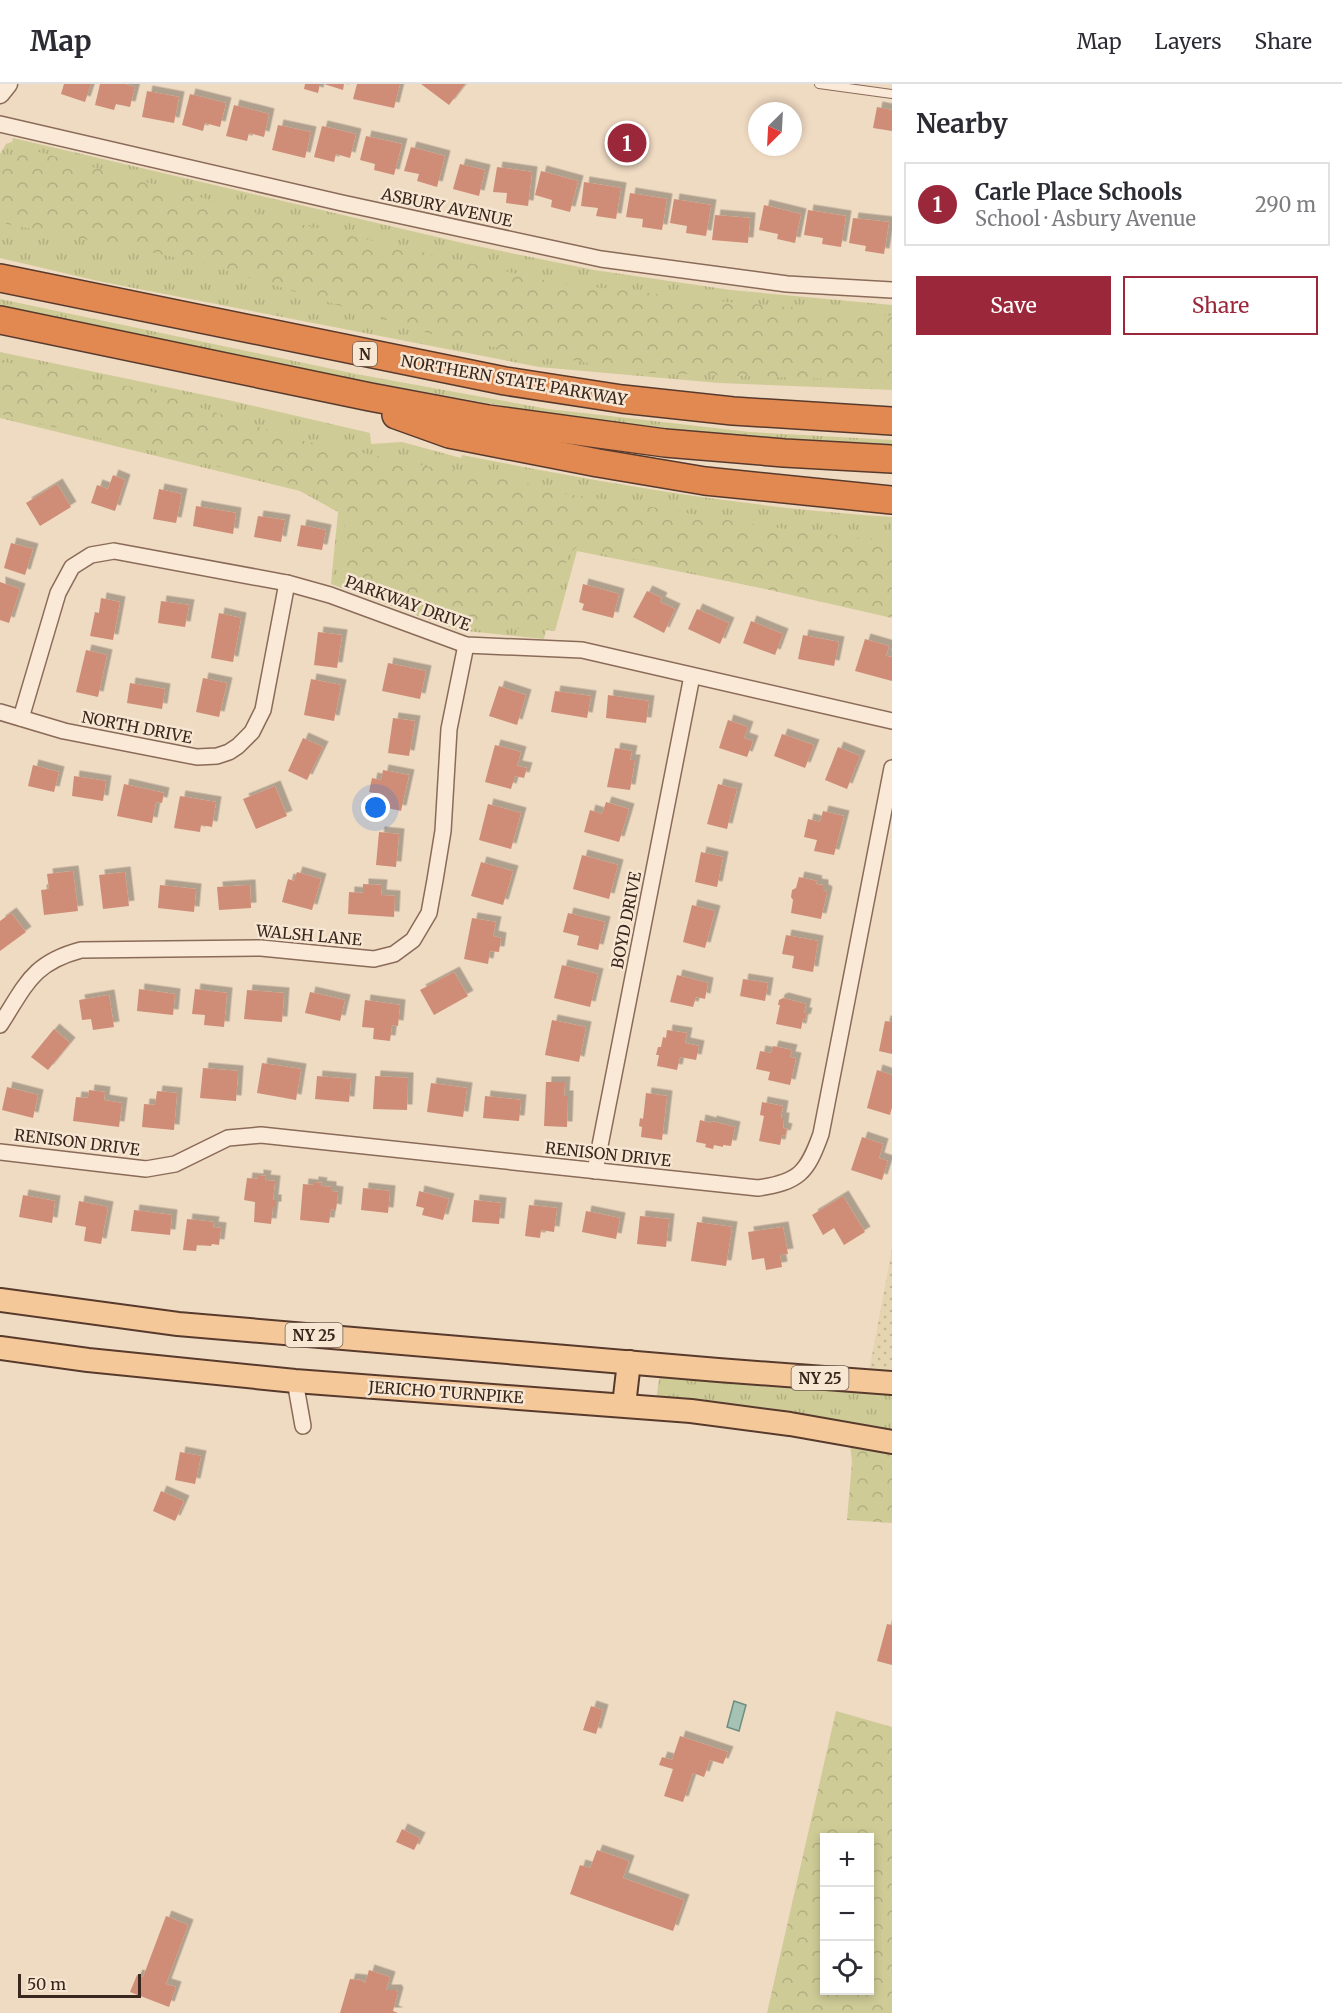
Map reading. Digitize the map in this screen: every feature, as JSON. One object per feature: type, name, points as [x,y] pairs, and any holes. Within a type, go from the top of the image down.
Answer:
[{"type":"highway","name":"NORTHERN STATE PARKWAY","points":[[0,278],[515,383],[622,399],[733,411],[892,421]]},
{"type":"highway","points":[[0,320],[304,383],[488,418],[606,435],[754,451],[892,459]]},
{"type":"highway","points":[[304,383],[449,434],[553,455],[705,481],[892,500]]},
{"type":"main road","name":"NY 25","points":[[0,1300],[178,1324],[892,1383]]},
{"type":"main road","name":"JERICHO TURNPIKE","points":[[0,1348],[88,1360],[295,1381],[729,1415],[892,1442]]},
{"type":"main road","points":[[624,1405],[629,1362]]},
{"type":"street","points":[[0,94],[8,84]]},
{"type":"street","name":"ASBURY AVENUE","points":[[0,124],[601,259],[787,284],[892,290]]},
{"type":"street","name":"PARKWAY DRIVE","points":[[21,718],[58,593],[72,567],[91,555],[114,551],[287,583],[330,595],[466,645],[582,650],[892,721]]},
{"type":"street","name":"NORTH DRIVE","points":[[0,712],[64,732],[197,757],[217,756],[229,752],[252,732],[263,710],[287,583]]},
{"type":"street","name":"WALSH LANE","points":[[0,1025],[32,976],[44,964],[81,950],[261,948],[374,959],[394,954],[413,939],[429,913],[435,880],[443,831],[449,729],[466,645]]},
{"type":"street","name":"BOYD DRIVE","points":[[595,1171],[692,676]]},
{"type":"street","name":"RENISON DRIVE","points":[[0,1152],[146,1168],[175,1164],[228,1138],[261,1135],[758,1188],[782,1184],[797,1176],[808,1165],[821,1134],[892,768]]},
{"type":"street","points":[[295,1381],[303,1426]]},
{"type":"lane","points":[[819,84],[892,94]]},
{"type":"shaded area","points":[[892,1249],[892,1383],[867,1382]]},
{"type":"shaded area","points":[[734,1701],[746,1705],[739,1731],[727,1727]]},
{"type":"green space","points":[[13,138],[467,244],[594,270],[731,290],[892,305],[892,390],[719,383],[539,367],[98,281],[0,258],[0,154]]},
{"type":"green space","points":[[18,151],[39,152],[282,220],[557,283],[729,302],[892,316],[892,381],[647,373],[447,339],[199,262],[7,224],[0,221],[0,174],[6,160]]},
{"type":"green space","points":[[0,299],[356,374],[548,409],[750,432],[892,440],[892,445],[750,438],[547,414],[354,379],[0,307]]},
{"type":"green space","points":[[0,352],[228,400],[370,433],[371,444],[402,442],[461,458],[462,455],[622,485],[730,501],[892,517],[892,614],[577,551],[555,631],[546,630],[544,639],[457,630],[331,584],[338,512],[300,491],[0,418]]},
{"type":"green space","points":[[0,361],[147,390],[299,440],[440,469],[496,473],[557,493],[757,525],[892,542],[892,618],[578,546],[568,555],[549,620],[537,629],[509,628],[453,619],[347,578],[342,566],[346,509],[309,487],[0,414]]},
{"type":"green space","points":[[661,1365],[892,1383],[892,1442],[655,1408]]},
{"type":"green space","points":[[849,1434],[892,1442],[892,1523],[847,1520],[852,1462]]},
{"type":"green space","points":[[836,1711],[892,1727],[892,2013],[767,2013]]},
{"type":"building","points":[[64,84],[91,84],[85,102],[61,94]]},
{"type":"building","points":[[100,84],[125,84],[135,87],[130,107],[116,104],[114,110],[95,105]]},
{"type":"building","points":[[305,84],[320,84],[318,93],[304,89]]},
{"type":"building","points":[[324,84],[344,84],[343,90]]},
{"type":"building","points":[[357,84],[400,84],[394,108],[353,99]]},
{"type":"building","points":[[421,84],[465,84],[449,105]]},
{"type":"building","points":[[147,91],[179,97],[174,123],[142,117]]},
{"type":"building","points":[[190,94],[226,103],[220,127],[205,123],[203,131],[182,125]]},
{"type":"building","points":[[234,105],[269,114],[264,137],[249,133],[247,141],[226,136]]},
{"type":"building","points":[[877,107],[892,110],[892,131],[873,128]]},
{"type":"building","points":[[278,125],[311,132],[305,158],[272,150]]},
{"type":"building","points":[[322,126],[356,134],[350,158],[336,154],[334,162],[314,157]]},
{"type":"building","points":[[366,136],[402,144],[394,175],[374,170],[375,164],[360,160]]},
{"type":"building","points":[[411,147],[445,156],[437,187],[417,181],[419,174],[404,171]]},
{"type":"building","points":[[460,164],[485,170],[479,196],[453,189]]},
{"type":"building","points":[[497,167],[532,172],[528,206],[506,203],[507,193],[493,192]]},
{"type":"building","points":[[541,171],[578,181],[570,212],[551,207],[552,200],[535,195]]},
{"type":"building","points":[[584,182],[621,188],[616,219],[596,216],[598,208],[581,206]]},
{"type":"building","points":[[630,193],[667,199],[662,230],[642,227],[643,219],[626,217]]},
{"type":"building","points":[[674,199],[711,205],[706,236],[686,233],[687,226],[670,223]]},
{"type":"building","points":[[764,205],[801,214],[795,243],[777,239],[778,234],[759,230]]},
{"type":"building","points":[[808,210],[846,216],[841,247],[822,244],[823,238],[804,235]]},
{"type":"building","points":[[715,215],[750,218],[748,243],[712,240]]},
{"type":"building","points":[[853,218],[889,222],[884,254],[865,251],[866,246],[849,243]]},
{"type":"building","points":[[113,475],[125,480],[115,511],[91,503],[97,485],[108,489]]},
{"type":"building","points":[[57,484],[71,507],[40,526],[26,503]]},
{"type":"building","points":[[159,489],[182,494],[176,523],[153,519]]},
{"type":"building","points":[[196,506],[236,513],[233,534],[193,526]]},
{"type":"building","points":[[258,516],[285,520],[281,542],[254,537]]},
{"type":"building","points":[[301,525],[326,530],[322,550],[297,546]]},
{"type":"building","points":[[11,543],[33,549],[25,575],[4,568]]},
{"type":"building","points":[[0,582],[20,589],[9,623],[0,620]]},
{"type":"building","points":[[583,584],[619,594],[613,618],[582,610],[584,604],[579,602]]},
{"type":"building","points":[[647,591],[662,598],[660,602],[675,609],[664,633],[633,617]]},
{"type":"building","points":[[101,598],[120,602],[113,640],[90,636],[95,612],[99,613]]},
{"type":"building","points":[[161,601],[189,605],[185,627],[158,623]]},
{"type":"building","points":[[697,609],[729,623],[720,644],[688,629]]},
{"type":"building","points":[[219,613],[241,618],[233,662],[211,658]]},
{"type":"building","points":[[751,621],[783,634],[775,655],[743,643]]},
{"type":"building","points":[[318,632],[342,635],[337,668],[314,665]]},
{"type":"building","points":[[803,635],[839,642],[834,666],[798,659]]},
{"type":"building","points":[[865,639],[889,646],[886,656],[892,657],[892,681],[855,671]]},
{"type":"building","points":[[86,650],[107,655],[98,697],[76,692]]},
{"type":"building","points":[[388,663],[426,671],[420,699],[382,691]]},
{"type":"building","points":[[203,678],[227,683],[219,717],[196,712]]},
{"type":"building","points":[[311,679],[341,685],[334,721],[304,715]]},
{"type":"building","points":[[130,683],[165,689],[162,709],[127,703]]},
{"type":"building","points":[[499,686],[526,695],[517,725],[489,716]]},
{"type":"building","points":[[555,691],[591,696],[587,718],[551,712]]},
{"type":"building","points":[[608,695],[649,701],[646,723],[606,718]]},
{"type":"building","points":[[393,718],[415,721],[409,756],[388,753]]},
{"type":"building","points":[[728,720],[748,727],[744,738],[753,741],[747,757],[719,748]]},
{"type":"building","points":[[782,734],[814,745],[805,768],[774,756]]},
{"type":"building","points":[[303,738],[323,747],[307,780],[288,771]]},
{"type":"building","points":[[495,745],[521,752],[517,766],[527,768],[524,778],[515,776],[511,789],[485,782]]},
{"type":"building","points":[[838,747],[860,756],[847,789],[825,780]]},
{"type":"building","points":[[615,748],[632,751],[630,760],[635,760],[630,790],[607,787]]},
{"type":"building","points":[[33,765],[59,772],[54,792],[28,786]]},
{"type":"building","points":[[383,770],[409,775],[401,811],[378,806],[380,794],[369,792],[372,778],[381,780]]},
{"type":"building","points":[[74,776],[106,781],[103,801],[72,796]]},
{"type":"building","points":[[124,784],[164,793],[162,803],[156,802],[152,823],[117,816]]},
{"type":"building","points":[[718,784],[737,789],[727,829],[707,824]]},
{"type":"building","points":[[275,786],[287,816],[256,829],[243,799]]},
{"type":"building","points":[[180,796],[216,802],[212,827],[201,825],[200,832],[174,828]]},
{"type":"building","points":[[606,802],[629,809],[619,842],[584,832],[590,810],[602,814]]},
{"type":"building","points":[[488,804],[521,813],[511,849],[479,840]]},
{"type":"building","points":[[823,811],[844,816],[834,855],[814,851],[817,840],[804,837],[808,819],[820,822]]},
{"type":"building","points":[[379,832],[399,834],[396,867],[376,865]]},
{"type":"building","points":[[701,852],[723,857],[717,887],[695,882]]},
{"type":"building","points":[[582,855],[618,865],[609,899],[573,889]]},
{"type":"building","points":[[481,862],[513,871],[503,905],[471,896]]},
{"type":"building","points":[[73,871],[78,911],[44,915],[41,890],[49,889],[47,874]]},
{"type":"building","points":[[125,872],[129,906],[103,909],[99,875]]},
{"type":"building","points":[[297,872],[321,879],[312,910],[282,902],[288,879],[294,881]]},
{"type":"building","points":[[799,877],[817,881],[816,884],[823,885],[823,890],[827,893],[821,919],[791,913],[792,890],[796,888]]},
{"type":"building","points":[[363,884],[382,885],[381,895],[395,896],[394,917],[348,914],[349,892],[363,893]]},
{"type":"building","points":[[160,885],[196,889],[194,912],[158,908]]},
{"type":"building","points":[[250,885],[251,908],[219,910],[217,887]]},
{"type":"building","points":[[692,905],[715,911],[705,948],[683,942]]},
{"type":"building","points":[[11,913],[26,932],[0,951],[0,921]]},
{"type":"building","points":[[568,913],[605,922],[598,950],[577,945],[579,936],[563,932]]},
{"type":"building","points":[[472,918],[496,922],[493,936],[501,938],[499,952],[490,951],[488,964],[464,959]]},
{"type":"building","points":[[786,935],[818,941],[813,972],[792,968],[794,956],[782,954]]},
{"type":"building","points":[[562,965],[598,974],[590,1007],[554,998]]},
{"type":"building","points":[[454,972],[468,996],[434,1015],[420,990]]},
{"type":"building","points":[[677,975],[708,983],[705,999],[696,997],[693,1007],[670,1002]]},
{"type":"building","points":[[743,979],[768,983],[765,1001],[740,996]]},
{"type":"building","points":[[139,989],[175,994],[173,1015],[137,1011]]},
{"type":"building","points":[[195,989],[227,993],[224,1027],[204,1025],[205,1015],[192,1014]]},
{"type":"building","points":[[247,990],[284,993],[282,1022],[244,1019]]},
{"type":"building","points":[[310,992],[345,1000],[340,1021],[305,1013]]},
{"type":"building","points":[[109,995],[114,1027],[93,1030],[91,1019],[82,1020],[79,1000]]},
{"type":"building","points":[[783,998],[806,1004],[804,1013],[807,1013],[801,1029],[776,1024],[779,1000]]},
{"type":"building","points":[[365,1000],[400,1005],[398,1026],[392,1025],[390,1041],[373,1039],[374,1028],[362,1027]]},
{"type":"building","points":[[552,1020],[586,1027],[579,1062],[545,1055]]},
{"type":"building","points":[[885,1021],[892,1022],[892,1054],[879,1051]]},
{"type":"building","points":[[54,1029],[70,1043],[48,1070],[31,1057]]},
{"type":"building","points":[[667,1030],[687,1033],[685,1043],[699,1046],[696,1060],[680,1057],[677,1070],[657,1066],[658,1047],[661,1047],[663,1037],[666,1038]]},
{"type":"building","points":[[773,1046],[792,1050],[790,1057],[796,1058],[790,1085],[768,1080],[770,1072],[756,1069],[760,1051],[771,1053]]},
{"type":"building","points":[[262,1063],[301,1069],[296,1100],[257,1093]]},
{"type":"building","points":[[203,1068],[238,1071],[236,1101],[200,1098]]},
{"type":"building","points":[[877,1070],[892,1075],[890,1115],[867,1108]]},
{"type":"building","points":[[317,1076],[351,1079],[349,1102],[315,1099]]},
{"type":"building","points":[[375,1076],[408,1078],[407,1110],[373,1109]]},
{"type":"building","points":[[546,1082],[565,1082],[564,1096],[568,1096],[567,1127],[544,1126]]},
{"type":"building","points":[[431,1083],[467,1088],[463,1117],[427,1112]]},
{"type":"building","points":[[7,1087],[38,1095],[33,1118],[2,1110]]},
{"type":"building","points":[[89,1090],[105,1092],[104,1100],[122,1103],[119,1127],[73,1121],[76,1097],[88,1098]]},
{"type":"building","points":[[157,1091],[177,1093],[174,1130],[142,1127],[144,1104],[155,1105]]},
{"type":"building","points":[[646,1093],[667,1096],[662,1140],[641,1137],[642,1127],[639,1126],[640,1118],[643,1119]]},
{"type":"building","points":[[485,1096],[521,1100],[519,1121],[483,1118]]},
{"type":"building","points":[[762,1102],[783,1106],[781,1118],[784,1118],[783,1128],[787,1129],[785,1136],[782,1135],[780,1145],[759,1141],[764,1116],[760,1115]]},
{"type":"building","points":[[700,1120],[735,1127],[731,1146],[714,1145],[713,1149],[705,1147],[706,1144],[696,1142]]},
{"type":"building","points":[[862,1137],[883,1144],[879,1158],[888,1161],[882,1180],[851,1170]]},
{"type":"building","points":[[258,1175],[266,1176],[265,1180],[275,1181],[273,1200],[276,1200],[276,1207],[273,1207],[271,1224],[254,1222],[255,1202],[244,1200],[247,1178],[258,1179]]},
{"type":"building","points":[[313,1182],[322,1183],[321,1186],[331,1187],[331,1191],[338,1192],[336,1210],[331,1209],[329,1223],[300,1220],[303,1184],[313,1185]]},
{"type":"building","points":[[363,1188],[390,1191],[388,1213],[361,1210]]},
{"type":"building","points":[[419,1191],[449,1199],[443,1220],[422,1215],[424,1208],[416,1206]]},
{"type":"building","points":[[23,1195],[55,1201],[52,1223],[19,1217]]},
{"type":"building","points":[[843,1196],[865,1232],[844,1245],[834,1228],[823,1235],[812,1215]]},
{"type":"building","points":[[474,1200],[501,1203],[499,1224],[472,1222]]},
{"type":"building","points":[[79,1201],[108,1207],[101,1244],[84,1241],[86,1227],[75,1225]]},
{"type":"building","points":[[529,1205],[557,1208],[554,1232],[541,1230],[540,1238],[525,1236]]},
{"type":"building","points":[[134,1210],[172,1215],[170,1235],[131,1231]]},
{"type":"building","points":[[586,1211],[620,1218],[616,1239],[582,1232]]},
{"type":"building","points":[[640,1216],[669,1219],[666,1247],[637,1244]]},
{"type":"building","points":[[187,1219],[214,1222],[213,1227],[221,1228],[219,1245],[197,1245],[196,1251],[183,1250]]},
{"type":"building","points":[[697,1222],[732,1227],[726,1266],[691,1261]]},
{"type":"building","points":[[783,1227],[788,1254],[780,1255],[782,1267],[766,1270],[764,1258],[752,1260],[748,1232]]},
{"type":"building","points":[[180,1452],[201,1456],[195,1484],[175,1480]]},
{"type":"building","points":[[161,1491],[184,1501],[175,1521],[153,1511]]},
{"type":"building","points":[[887,1624],[892,1625],[892,1665],[877,1661]]},
{"type":"building","points":[[591,1706],[603,1710],[596,1734],[583,1730]]},
{"type":"building","points":[[680,1736],[728,1752],[723,1764],[710,1760],[704,1777],[693,1773],[683,1802],[664,1796],[673,1769],[659,1765],[662,1757],[672,1760]]},
{"type":"building","points":[[402,1829],[420,1838],[414,1850],[396,1842]]},
{"type":"building","points":[[597,1850],[629,1861],[623,1878],[684,1900],[673,1931],[570,1894],[580,1865],[590,1868]]},
{"type":"building","points":[[166,1916],[188,1925],[166,1984],[176,1987],[169,2007],[130,1992],[137,1975],[143,1977]]},
{"type":"building","points":[[369,1970],[390,1977],[386,1990],[396,1990],[398,1993],[393,2011],[398,2013],[340,2013],[350,1979],[361,1980],[365,1983]]},
{"type":"place","name":"Carle Place Schools","points":[[627,143]]}]
